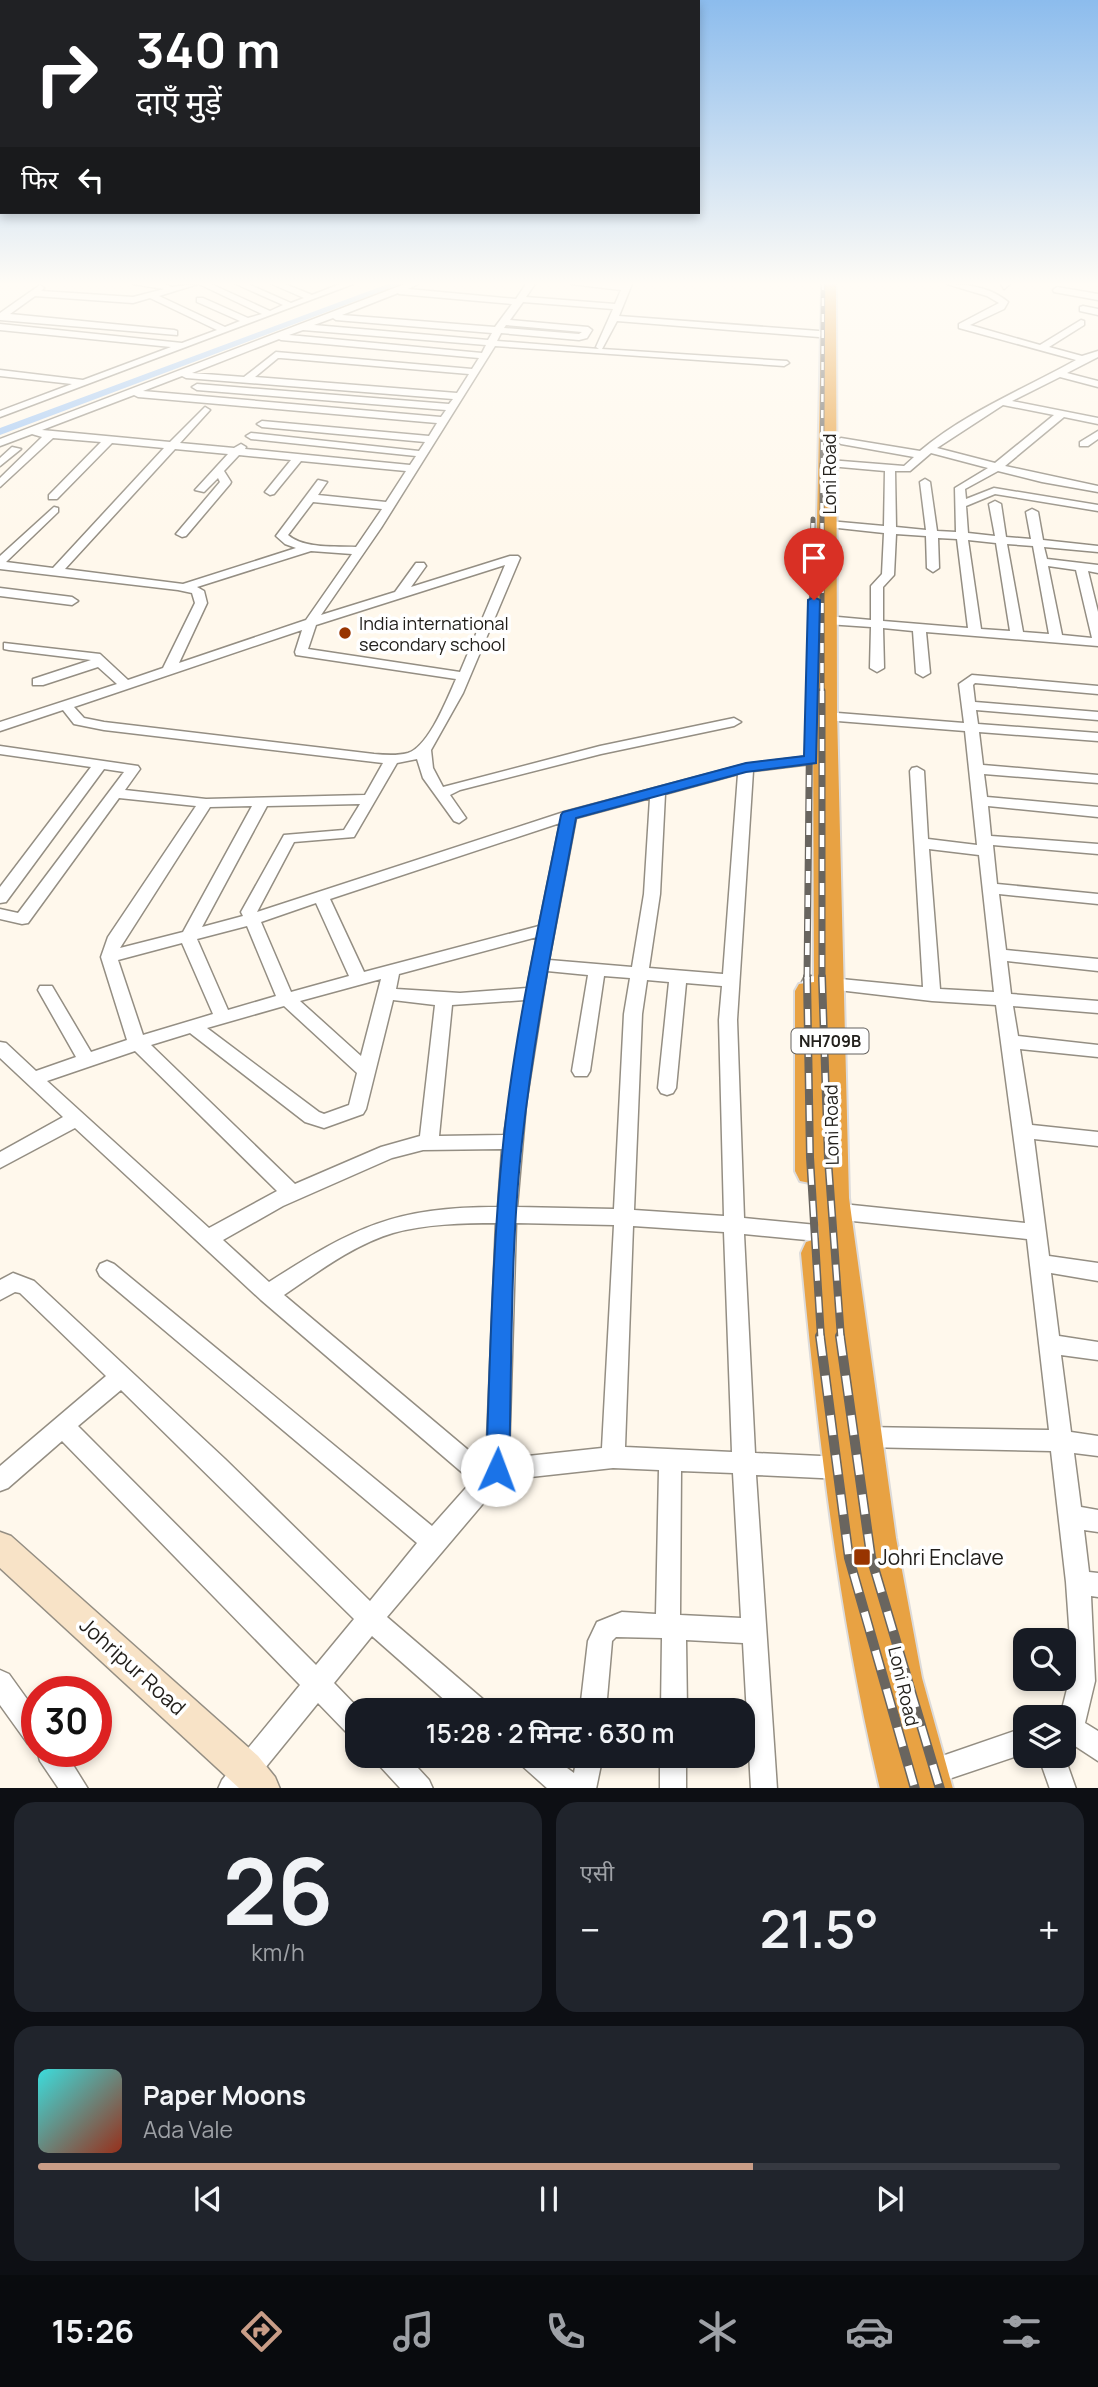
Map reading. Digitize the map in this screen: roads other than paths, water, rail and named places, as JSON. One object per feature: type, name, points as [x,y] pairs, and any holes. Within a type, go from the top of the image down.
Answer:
[{"type":"highway","name":"Loni Road","points":[[818,367],[811,760],[820,983],[825,1222],[842,1468],[863,1610],[883,1714],[920,1784]]},
{"type":"highway","name":"Loni Road","points":[[820,983],[829,524],[835,452],[832,367]]},
{"type":"highway","name":"Loni Road","points":[[825,1222],[875,1538],[920,1784]]},
{"type":"street","points":[[0,414],[123,367]]},
{"type":"street","points":[[1,443],[196,367]]},
{"type":"street","points":[[247,379],[261,367]]},
{"type":"street","points":[[422,367],[474,372]]},
{"type":"street","points":[[463,676],[301,652],[310,623],[360,551],[477,367]]},
{"type":"street","points":[[835,452],[890,469],[906,469],[926,452],[1001,402],[1023,394],[1068,367]]},
{"type":"street","points":[[0,373],[84,382]]},
{"type":"street","points":[[1057,373],[1098,384]]},
{"type":"street","points":[[180,374],[458,396]]},
{"type":"street","points":[[197,387],[451,407]]},
{"type":"street","points":[[132,394],[443,420]]},
{"type":"street","points":[[1001,402],[1098,421]]},
{"type":"street","points":[[200,490],[278,406]]},
{"type":"street","points":[[56,572],[205,410]]},
{"type":"street","points":[[975,633],[962,537],[962,486],[997,467],[1061,415]]},
{"type":"street","points":[[262,424],[430,439]]},
{"type":"street","points":[[30,432],[414,468]]},
{"type":"street","points":[[1084,444],[1098,433]]},
{"type":"street","points":[[0,484],[51,434]]},
{"type":"street","points":[[251,436],[422,454]]},
{"type":"street","points":[[0,564],[110,439]]},
{"type":"street","points":[[1,443],[33,452]]},
{"type":"street","points":[[0,463],[16,449]]},
{"type":"street","points":[[835,452],[926,452],[1092,488],[1098,480]]},
{"type":"street","points":[[270,492],[299,457]]},
{"type":"street","points":[[877,668],[877,586],[888,575],[890,469]]},
{"type":"street","points":[[182,534],[226,482],[219,471]]},
{"type":"street","points":[[322,482],[282,536],[289,542],[310,547],[360,551]]},
{"type":"street","points":[[925,482],[932,534],[933,568]]},
{"type":"street","points":[[960,505],[994,491],[1098,508]]},
{"type":"street","points":[[311,498],[389,506]]},
{"type":"street","points":[[995,504],[1003,565],[1017,636]]},
{"type":"street","points":[[1032,512],[1056,639]]},
{"type":"street","points":[[829,524],[1098,549]]},
{"type":"street","points":[[185,587],[310,547]]},
{"type":"street","points":[[0,727],[65,705],[168,671],[310,623],[514,558],[463,676],[431,741],[424,750],[409,758],[392,760],[89,723],[75,718],[65,705]]},
{"type":"street","points":[[1043,562],[1098,569]]},
{"type":"street","points":[[0,564],[185,587],[198,591],[201,603],[168,671]]},
{"type":"street","points":[[399,595],[419,566]]},
{"type":"street","points":[[827,620],[1098,640],[1082,567]]},
{"type":"street","points":[[0,593],[72,601]]},
{"type":"street","points":[[919,628],[923,673]]},
{"type":"street","points":[[9,646],[86,655],[102,661],[126,685]]},
{"type":"street","points":[[38,682],[102,661]]},
{"type":"street","points":[[1075,1705],[1082,1681],[1088,1583],[1069,1517],[1024,1131],[1003,997],[966,684],[969,680],[1098,690]]},
{"type":"street","points":[[967,705],[1098,716]]},
{"type":"street","points":[[825,716],[1098,737]]},
{"type":"street","points":[[441,794],[455,787],[587,754],[734,722]]},
{"type":"street","points":[[0,750],[133,769],[22,919],[0,914]]},
{"type":"street","points":[[424,750],[423,759],[429,777],[459,818]]},
{"type":"street","points":[[366,1071],[285,997],[249,912],[289,838],[349,834],[392,760]]},
{"type":"street","points":[[109,957],[252,919],[569,815],[658,790],[746,768],[811,760]]},
{"type":"street","points":[[0,898],[101,763]]},
{"type":"street","points":[[746,768],[728,1020],[744,1463],[764,1788]]},
{"type":"street","points":[[976,769],[1098,779]]},
{"type":"street","points":[[917,771],[932,995]]},
{"type":"street","points":[[613,1457],[633,1014],[652,894],[658,790]]},
{"type":"street","points":[[116,793],[206,803],[370,799]]},
{"type":"street","points":[[981,801],[1098,812]]},
{"type":"street","points":[[188,938],[262,802]]},
{"type":"street","points":[[206,803],[114,941],[109,957],[136,1041],[292,1193]]},
{"type":"street","points":[[247,1782],[316,1683],[492,1474],[512,1142],[534,993],[569,815]]},
{"type":"street","points":[[920,843],[1098,849]]},
{"type":"street","points":[[990,888],[1098,899]]},
{"type":"street","points":[[321,897],[359,978]]},
{"type":"street","points":[[32,1079],[136,1041],[285,997],[547,929]]},
{"type":"street","points":[[188,938],[222,1016]]},
{"type":"street","points":[[999,955],[1098,965]]},
{"type":"street","points":[[540,965],[731,981]]},
{"type":"street","points":[[191,1025],[312,1117],[324,1121],[357,1109],[392,970]]},
{"type":"street","points":[[581,1071],[597,970]]},
{"type":"street","points":[[667,1088],[678,977]]},
{"type":"street","points":[[820,983],[932,995],[1003,997],[1098,1007]]},
{"type":"street","points":[[46,990],[86,1059]]},
{"type":"street","points":[[386,993],[444,1001],[534,993]]},
{"type":"street","points":[[429,1143],[444,1001]]},
{"type":"street","points":[[1010,1042],[1098,1051]]},
{"type":"street","points":[[3,1054],[268,1294],[492,1474],[613,1457],[842,1468]]},
{"type":"street","points":[[0,1161],[75,1119]]},
{"type":"street","points":[[1024,1131],[1098,1139]]},
{"type":"street","points":[[206,1239],[292,1193],[388,1152],[429,1143],[512,1142]]},
{"type":"street","points":[[268,1294],[350,1242],[395,1224],[435,1218],[506,1215],[624,1216],[734,1224],[825,1222],[1035,1232]]},
{"type":"street","points":[[1038,1263],[1098,1272]]},
{"type":"street","points":[[107,1270],[433,1542]]},
{"type":"street","points":[[0,1291],[13,1282],[27,1287],[217,1467],[370,1618],[462,1698]]},
{"type":"street","points":[[1049,1344],[1098,1351]]},
{"type":"street","points":[[0,1479],[121,1377]]},
{"type":"street","points":[[63,1426],[345,1713]]},
{"type":"street","points":[[860,1437],[1061,1441],[1098,1446]]},
{"type":"street","points":[[670,1460],[674,1698]]},
{"type":"street","points":[[1069,1517],[1098,1521]]},
{"type":"street","name":"Johripur Road","points":[[0,1547],[247,1782]]},
{"type":"street","points":[[595,1698],[603,1632],[609,1626],[622,1624],[753,1630]]},
{"type":"street","points":[[0,1683],[21,1713]]},
{"type":"street","points":[[1076,1733],[1098,1748]]},
{"type":"street","points":[[920,1784],[1013,1745]]},
{"type":"street","points":[[60,1767],[75,1788]]},
{"type":"street","points":[[400,1768],[420,1788]]},
{"type":"street","points":[[544,1768],[564,1786],[572,1788],[581,1787],[586,1781],[588,1768]]},
{"type":"street","points":[[673,1768],[673,1788]]},
{"type":"street","points":[[1056,1768],[1063,1788]]},
{"type":"waterway","points":[[0,432],[173,367]]},
{"type":"railway","points":[[822,466],[823,367]]},
{"type":"railway","points":[[822,466],[822,977]]},
{"type":"railway","points":[[810,693],[813,519]]},
{"type":"railway","points":[[807,978],[810,691]]},
{"type":"railway","points":[[822,977],[828,1159],[841,1338]]},
{"type":"railway","points":[[807,978],[810,1157],[821,1338]]},
{"type":"railway","points":[[820,1336],[849,1558],[915,1788]]},
{"type":"railway","points":[[840,1336],[871,1557],[940,1788]]},
{"type":"place","name":"India international secondary school","points":[[345,633]]},
{"type":"place","name":"Johri Enclave","points":[[862,1557]]}]
